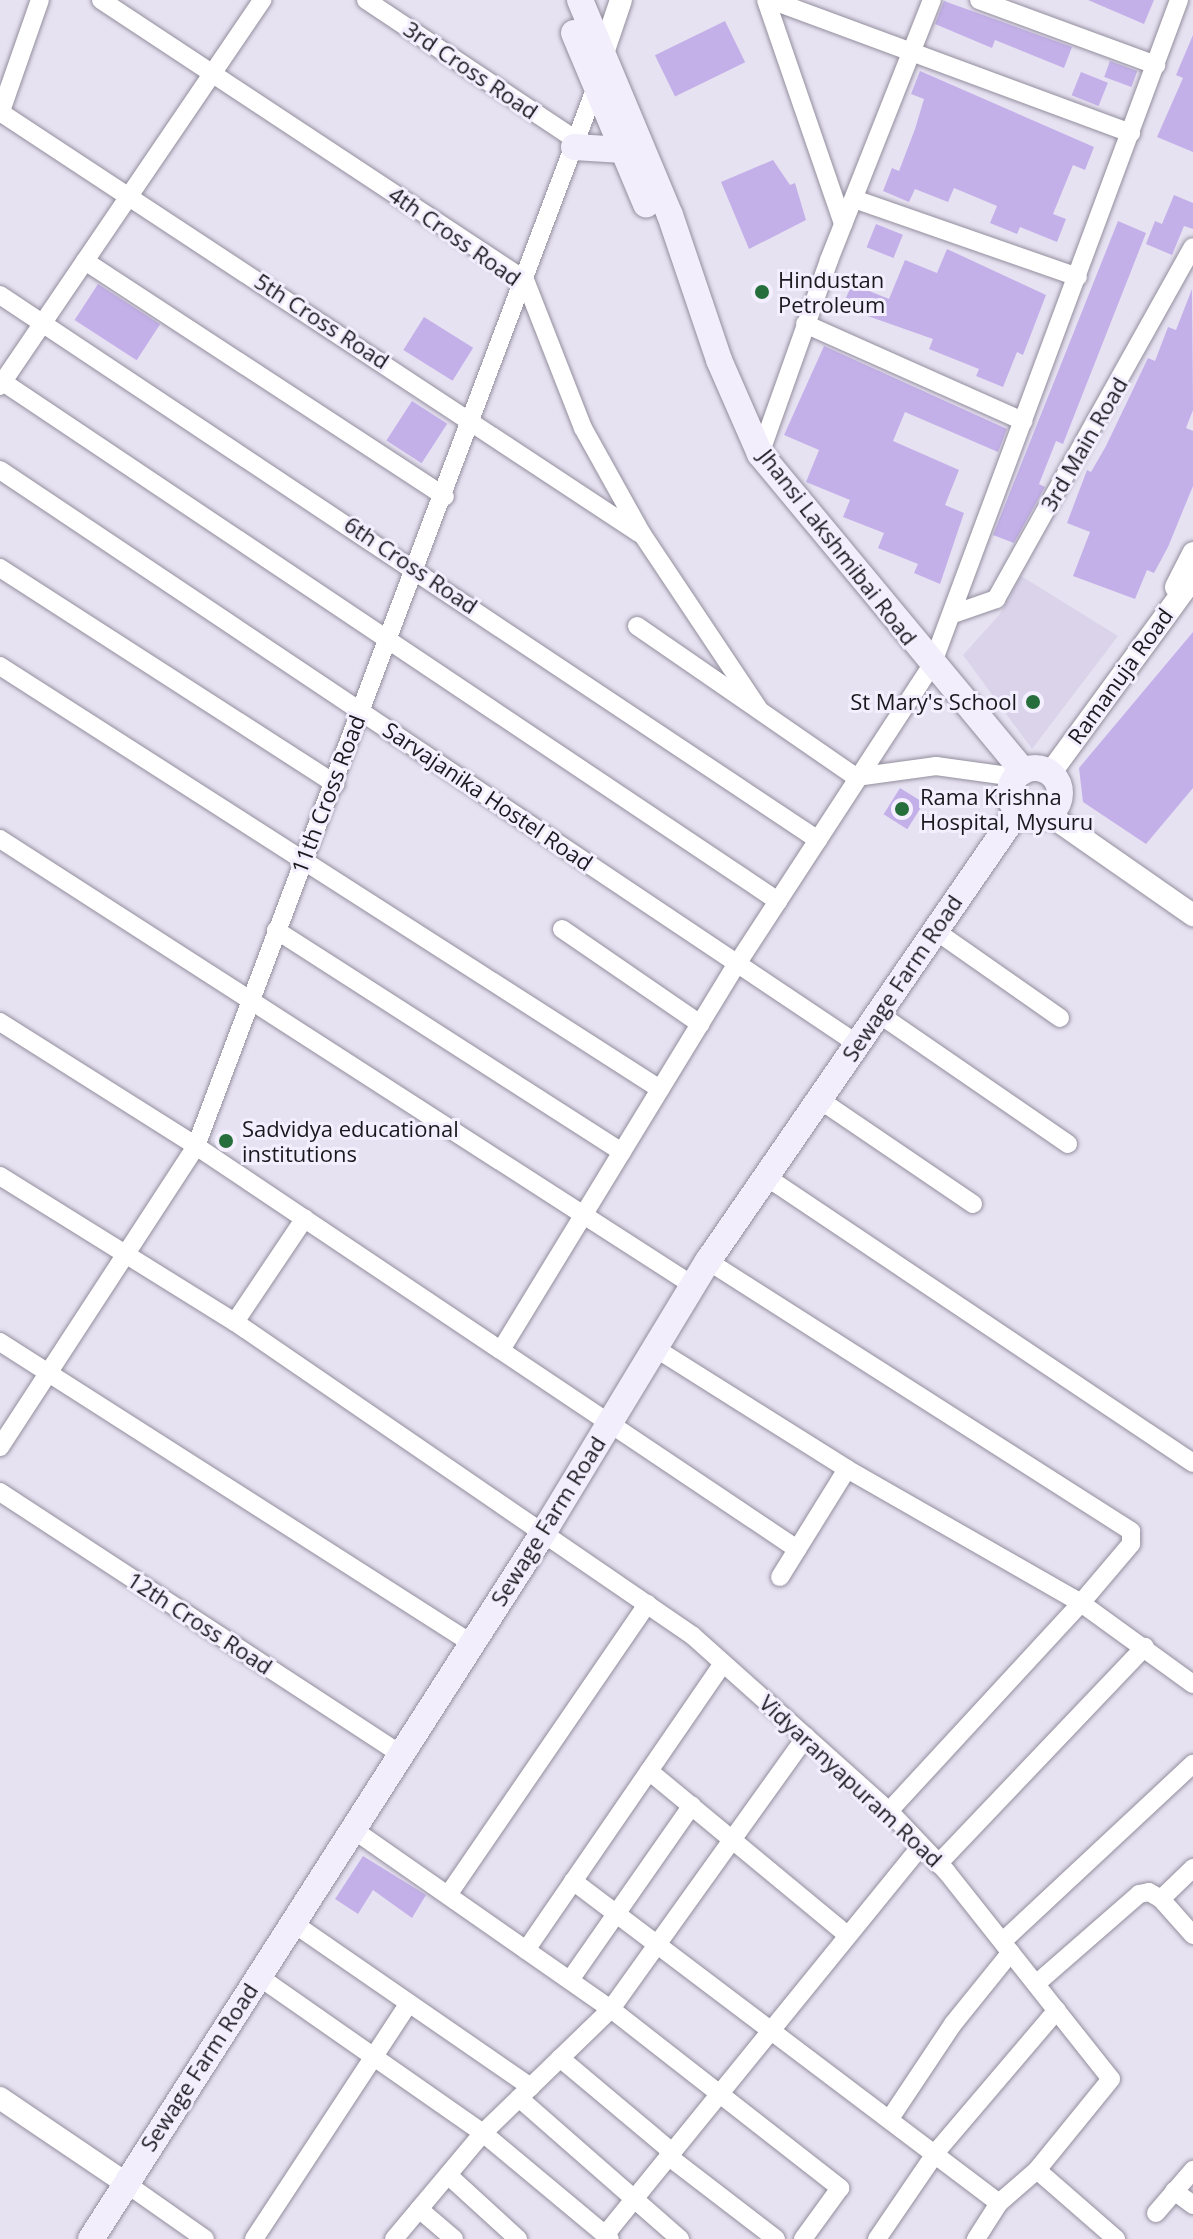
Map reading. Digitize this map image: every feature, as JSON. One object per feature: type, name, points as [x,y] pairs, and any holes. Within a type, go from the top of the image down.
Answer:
[{"type":"main road","name":"Jhansi Lakshmibai Road","points":[[563,0],[593,97],[623,150],[651,216],[680,252]]},
{"type":"main road","name":"Jhansi Lakshmibai Road","points":[[580,0],[670,215],[719,360],[760,454],[1019,774]]},
{"type":"main road","points":[[575,144],[623,150]]},
{"type":"main road","points":[[1039,768],[1054,776],[1060,792],[1048,814],[1032,817],[1018,811],[1010,793],[1019,774],[1039,768]]},
{"type":"main road","name":"Sewage Farm Road","points":[[93,2238],[124,2182],[543,1533],[708,1261],[933,929],[1018,811]]},
{"type":"street","points":[[0,113],[40,0]]},
{"type":"street","name":"4th Cross Road","points":[[101,0],[525,280],[583,428],[642,534],[758,708]]},
{"type":"street","points":[[262,0],[1,384],[390,639],[778,901]]},
{"type":"street","name":"3rd Cross Road","points":[[366,0],[575,144]]},
{"type":"street","points":[[593,97],[601,55],[621,0]]},
{"type":"street","points":[[768,0],[912,56],[1131,133]]},
{"type":"street","points":[[768,0],[843,224]]},
{"type":"street","points":[[760,454],[805,324],[932,0]]},
{"type":"street","points":[[979,0],[1156,65]]},
{"type":"street","points":[[501,1350],[737,964],[856,777],[932,665],[1179,0]]},
{"type":"street","name":"11th Cross Road","points":[[0,1447],[196,1146],[248,999],[335,784],[359,710],[418,568],[593,97]]},
{"type":"street","name":"5th Cross Road","points":[[0,113],[473,420],[642,534]]},
{"type":"street","points":[[854,199],[1078,277]]},
{"type":"street","name":"3rd Main Road","points":[[953,614],[996,599],[1193,247]]},
{"type":"street","points":[[85,261],[445,497]]},
{"type":"street","name":"6th Cross Road","points":[[0,295],[418,568],[818,840]]},
{"type":"street","points":[[805,324],[1023,421]]},
{"type":"street","name":"Sarvajanika Hostel Road","points":[[0,470],[856,1043]]},
{"type":"street","points":[[1161,617],[1193,553]]},
{"type":"street","points":[[0,568],[335,784]]},
{"type":"street","name":"Ramanuja Road","points":[[1054,776],[1054,768],[1161,617],[1193,578]]},
{"type":"street","points":[[637,626],[856,777],[936,766],[1019,774]]},
{"type":"street","points":[[0,666],[660,1089]]},
{"type":"street","points":[[1048,814],[1193,915]]},
{"type":"street","points":[[0,839],[694,1286]]},
{"type":"street","points":[[562,929],[700,1024]]},
{"type":"street","points":[[933,929],[1060,1018]]},
{"type":"street","points":[[276,930],[622,1152]]},
{"type":"street","points":[[876,1012],[1068,1144]]},
{"type":"street","points":[[0,1022],[305,1218],[797,1549]]},
{"type":"street","points":[[820,1100],[973,1204]]},
{"type":"street","name":"Vidyaranyapuram Road","points":[[0,1176],[129,1252],[235,1322],[647,1604],[723,1663],[889,1811],[1007,1946],[1111,2079],[1037,2170]]},
{"type":"street","points":[[765,1176],[1193,1463]]},
{"type":"street","points":[[235,1322],[305,1218]]},
{"type":"street","points":[[708,1261],[1131,1531],[1131,1544],[1081,1603],[889,1811]]},
{"type":"street","points":[[0,1342],[471,1643]]},
{"type":"street","points":[[655,1348],[847,1469],[1081,1603],[1192,1681]]},
{"type":"street","points":[[780,1577],[847,1469]]},
{"type":"street","name":"12th Cross Road","points":[[0,1492],[400,1754]]},
{"type":"street","points":[[448,1895],[647,1604]]},
{"type":"street","points":[[938,1864],[1145,1647]]},
{"type":"street","points":[[526,1950],[723,1663]]},
{"type":"street","points":[[394,2239],[483,2133],[611,2009],[736,1840],[806,1737]]},
{"type":"street","points":[[891,2117],[1007,1946],[1193,1764]]},
{"type":"street","points":[[649,1771],[846,1934]]},
{"type":"street","points":[[570,1980],[692,1805]]},
{"type":"street","points":[[354,1830],[611,2009],[721,2091],[840,2188],[803,2239]]},
{"type":"street","points":[[258,1976],[483,2133],[608,2237],[635,2198],[846,1934],[921,1846]]},
{"type":"street","points":[[1161,1899],[1193,1868]]},
{"type":"street","points":[[573,1881],[937,2151],[999,2203]]},
{"type":"street","points":[[1036,1984],[1139,1894],[1149,1892],[1161,1899],[1193,1935]]},
{"type":"street","points":[[293,1923],[409,2003],[525,2092],[680,2239]]},
{"type":"street","points":[[254,2239],[409,2003]]},
{"type":"street","points":[[877,2239],[937,2151],[1057,2010]]},
{"type":"street","points":[[560,2058],[670,2154],[776,2239]]},
{"type":"street","points":[[0,2098],[205,2239]]},
{"type":"street","points":[[985,2236],[999,2203],[1037,2170],[1116,2239]]},
{"type":"street","points":[[1156,2213],[1193,2170]]},
{"type":"street","points":[[448,2175],[518,2239]]},
{"type":"street","points":[[1174,2191],[1193,2205]]},
{"type":"street","points":[[419,2209],[454,2239]]},
{"type":"shaded area","name":"St Mary's School","points":[[1021,576],[1118,636],[1032,749],[963,655],[1000,614]]},
{"type":"building","points":[[1088,0],[1154,0],[1144,24]]},
{"type":"building","points":[[944,1],[1072,47],[1064,68],[995,40],[992,48],[935,24]]},
{"type":"building","points":[[725,21],[745,62],[675,97],[655,55]]},
{"type":"building","points":[[1193,35],[1193,152],[1157,137],[1183,78],[1176,75]]},
{"type":"building","points":[[1110,61],[1137,71],[1131,87],[1104,77]]},
{"type":"building","points":[[920,71],[1094,147],[1085,170],[1073,165],[1053,214],[1066,219],[1057,242],[1020,227],[1017,234],[990,223],[997,206],[954,188],[948,202],[915,189],[909,202],[883,191],[892,168],[899,171],[915,129],[924,99],[911,94]]},
{"type":"building","points":[[1081,72],[1108,83],[1099,106],[1072,95]]},
{"type":"building","points":[[773,160],[790,185],[795,183],[806,220],[749,249],[721,182]]},
{"type":"building","points":[[1174,195],[1193,203],[1193,229],[1184,226],[1172,255],[1146,244],[1155,221],[1162,224]]},
{"type":"building","points":[[1118,221],[1146,233],[1063,444],[1056,441],[1039,484],[1045,487],[1014,543],[993,535]]},
{"type":"building","points":[[876,224],[903,235],[894,258],[867,247]]},
{"type":"building","points":[[947,249],[1046,295],[1023,355],[1017,352],[1003,387],[976,376],[979,369],[929,349],[933,339],[842,307],[852,284],[889,299],[905,260],[937,273]]},
{"type":"building","points":[[98,284],[160,324],[137,360],[75,320]]},
{"type":"building","points":[[1192,289],[1193,410],[1186,428],[1193,431],[1193,486],[1168,547],[1154,573],[1147,570],[1135,599],[1073,576],[1090,532],[1067,523],[1087,470],[1091,472],[1106,446],[1148,358],[1155,361],[1168,327],[1176,330]]},
{"type":"building","points":[[424,317],[473,348],[453,381],[403,350]]},
{"type":"building","points":[[824,346],[1007,429],[998,452],[905,412],[893,441],[959,470],[945,505],[964,513],[940,584],[914,573],[918,564],[878,548],[884,533],[843,517],[850,500],[806,482],[819,450],[784,435]]},
{"type":"building","points":[[412,401],[447,424],[422,463],[386,440]]},
{"type":"building","points":[[1193,632],[1193,788],[1146,844],[1083,802],[1079,768]]},
{"type":"building","points":[[900,788],[924,803],[907,829],[884,814]]},
{"type":"building","points":[[363,1856],[426,1895],[412,1918],[373,1890],[358,1914],[335,1899]]},
{"type":"place","name":"Hindustan Petroleum","points":[[762,292]]},
{"type":"place","name":"St Mary's School","points":[[1033,702]]},
{"type":"place","name":"Rama Krishna Hospital, Mysuru","points":[[902,809]]},
{"type":"place","name":"Sadvidya educational institutions","points":[[226,1141]]}]
